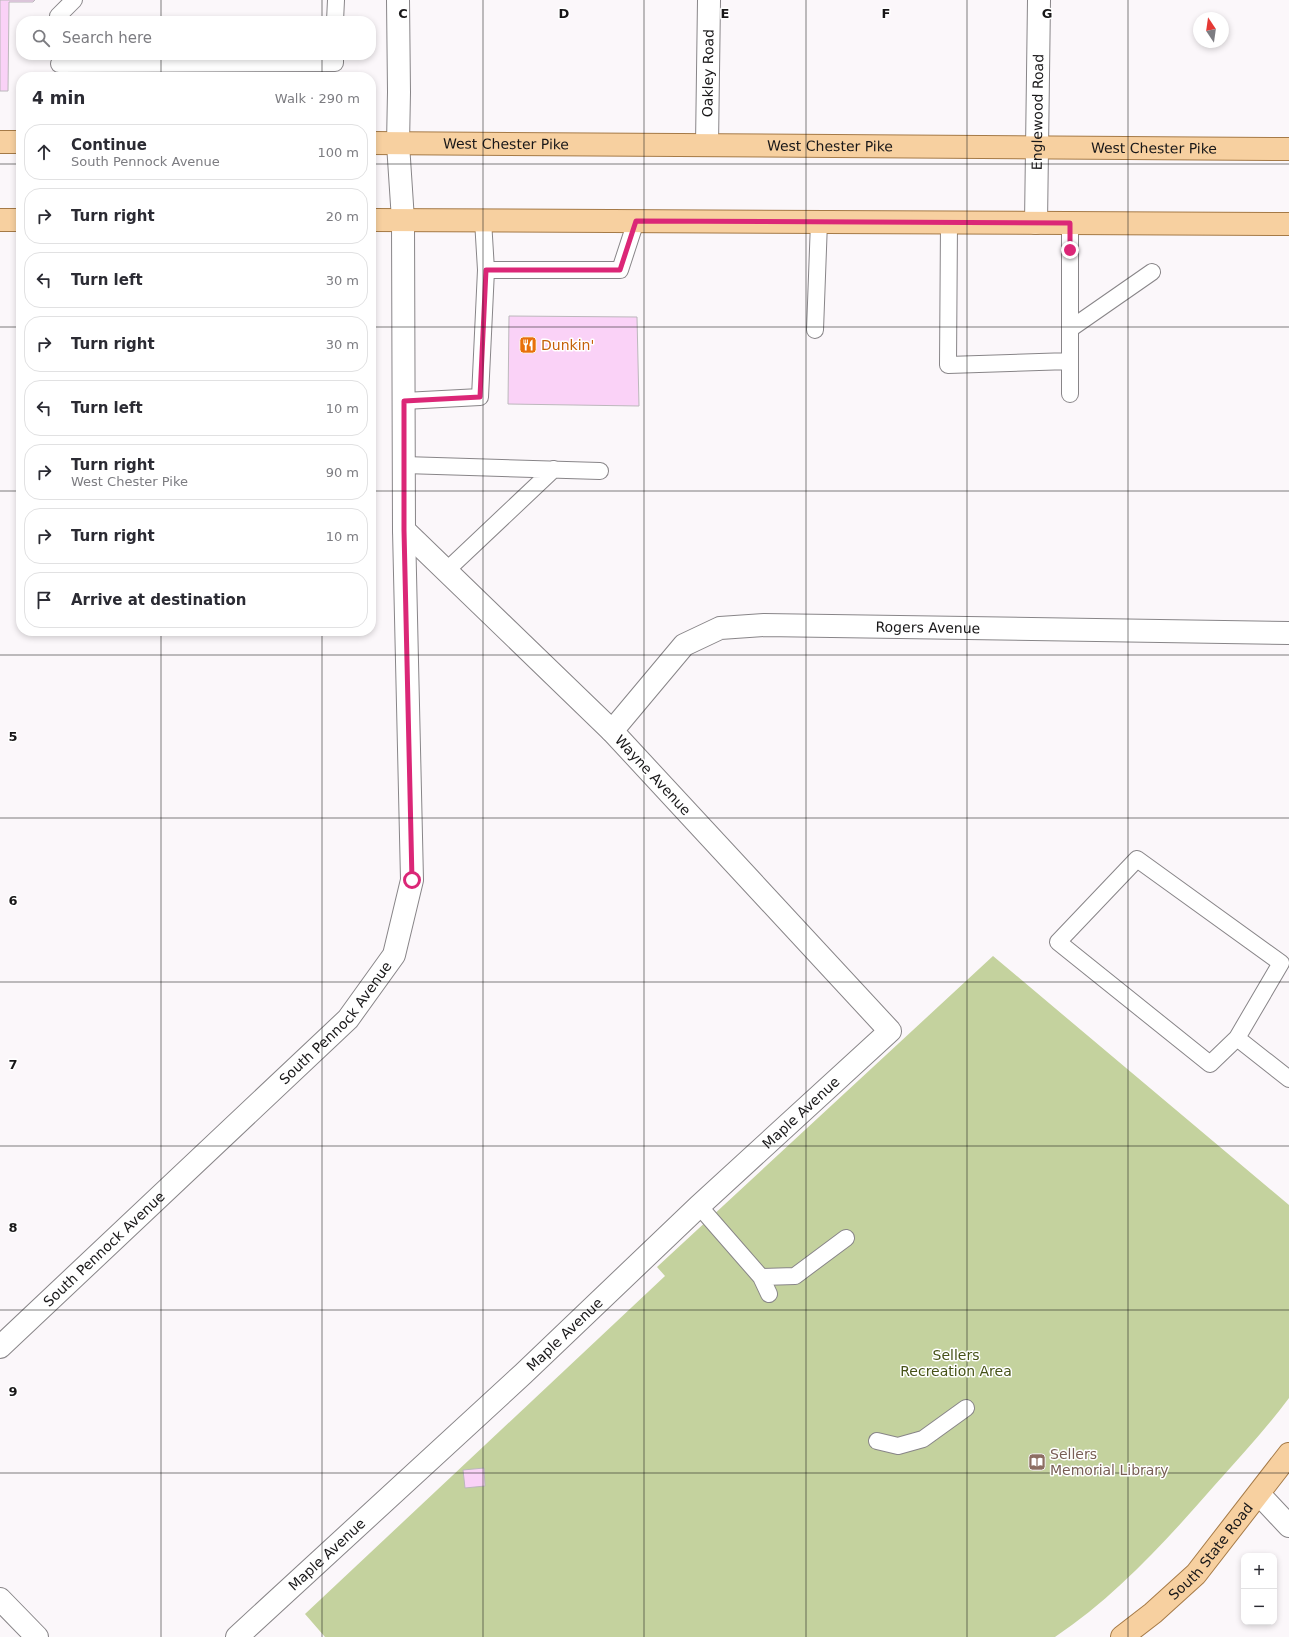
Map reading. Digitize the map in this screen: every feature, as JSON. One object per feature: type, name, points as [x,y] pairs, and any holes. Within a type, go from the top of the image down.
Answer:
[{"type":"main road","points":[[0,142],[16,142]]},
{"type":"main road","name":"West Chester Pike","points":[[376,143],[1289,149]]},
{"type":"main road","points":[[0,220],[16,220]]},
{"type":"main road","points":[[376,220],[1289,224]]},
{"type":"main road","name":"South State Road","points":[[1122,1637],[1153,1613],[1196,1574],[1289,1454]]},
{"type":"street","name":"South Pennock Avenue","points":[[0,1347],[348,1018],[394,955],[412,880],[404,530],[403,220],[398,144],[398,0]]},
{"type":"street","name":"Oakley Road","points":[[707,145],[709,0]]},
{"type":"street","name":"Englewood Road","points":[[1036,223],[1038,0]]},
{"type":"street","name":"Wayne Avenue","points":[[404,530],[612,731],[890,1031]]},
{"type":"street","name":"Rogers Avenue","points":[[612,731],[684,645],[720,628],[764,625],[1289,633]]},
{"type":"street","name":"Maple Avenue","points":[[237,1637],[523,1374],[699,1206],[890,1031]]},
{"type":"street","points":[[1259,1494],[1289,1526]]},
{"type":"street","points":[[0,1599],[37,1637]]},
{"type":"lane","points":[[58,16],[74,0]]},
{"type":"lane","points":[[335,16],[336,0]]},
{"type":"lane","points":[[58,65],[335,62],[335,60]]},
{"type":"lane","points":[[404,401],[480,397],[486,270],[483,220]]},
{"type":"lane","points":[[486,270],[620,270],[636,221]]},
{"type":"lane","points":[[815,330],[819,222]]},
{"type":"lane","points":[[949,223],[948,365],[1070,361]]},
{"type":"lane","points":[[1070,223],[1070,394]]},
{"type":"lane","points":[[1070,329],[1152,272]]},
{"type":"lane","points":[[404,465],[600,471]]},
{"type":"lane","points":[[446,571],[554,469]]},
{"type":"lane","points":[[1137,859],[1281,963],[1237,1038],[1210,1064],[1058,942],[1137,859]]},
{"type":"lane","points":[[1237,1038],[1289,1079]]},
{"type":"lane","points":[[699,1206],[761,1277],[769,1294]]},
{"type":"lane","points":[[761,1277],[795,1276],[846,1238]]},
{"type":"lane","points":[[877,1442],[898,1446],[924,1439],[966,1408]]},
{"type":"green space","name":"Sellers Recreation Area","points":[[993,956],[1289,1205],[1289,1398],[1253,1443],[1159,1547],[1099,1604],[1055,1637],[325,1637],[305,1614],[665,1276],[657,1267]]},
{"type":"building","points":[[0,0],[35,0],[33,2],[9,2],[8,91],[0,91]]},
{"type":"building","points":[[509,316],[637,317],[639,406],[508,404]]},
{"type":"building","points":[[484,1468],[485,1486],[465,1488],[463,1470]]},
{"type":"place","name":"Dunkin'","points":[[528,345]]},
{"type":"place","name":"Sellers Memorial Library","points":[[1037,1462]]},
{"type":"route","points":[[412,880],[404,530],[404,401],[480,397],[486,270],[620,270],[636,221],[1070,223],[1070,250]]}]
